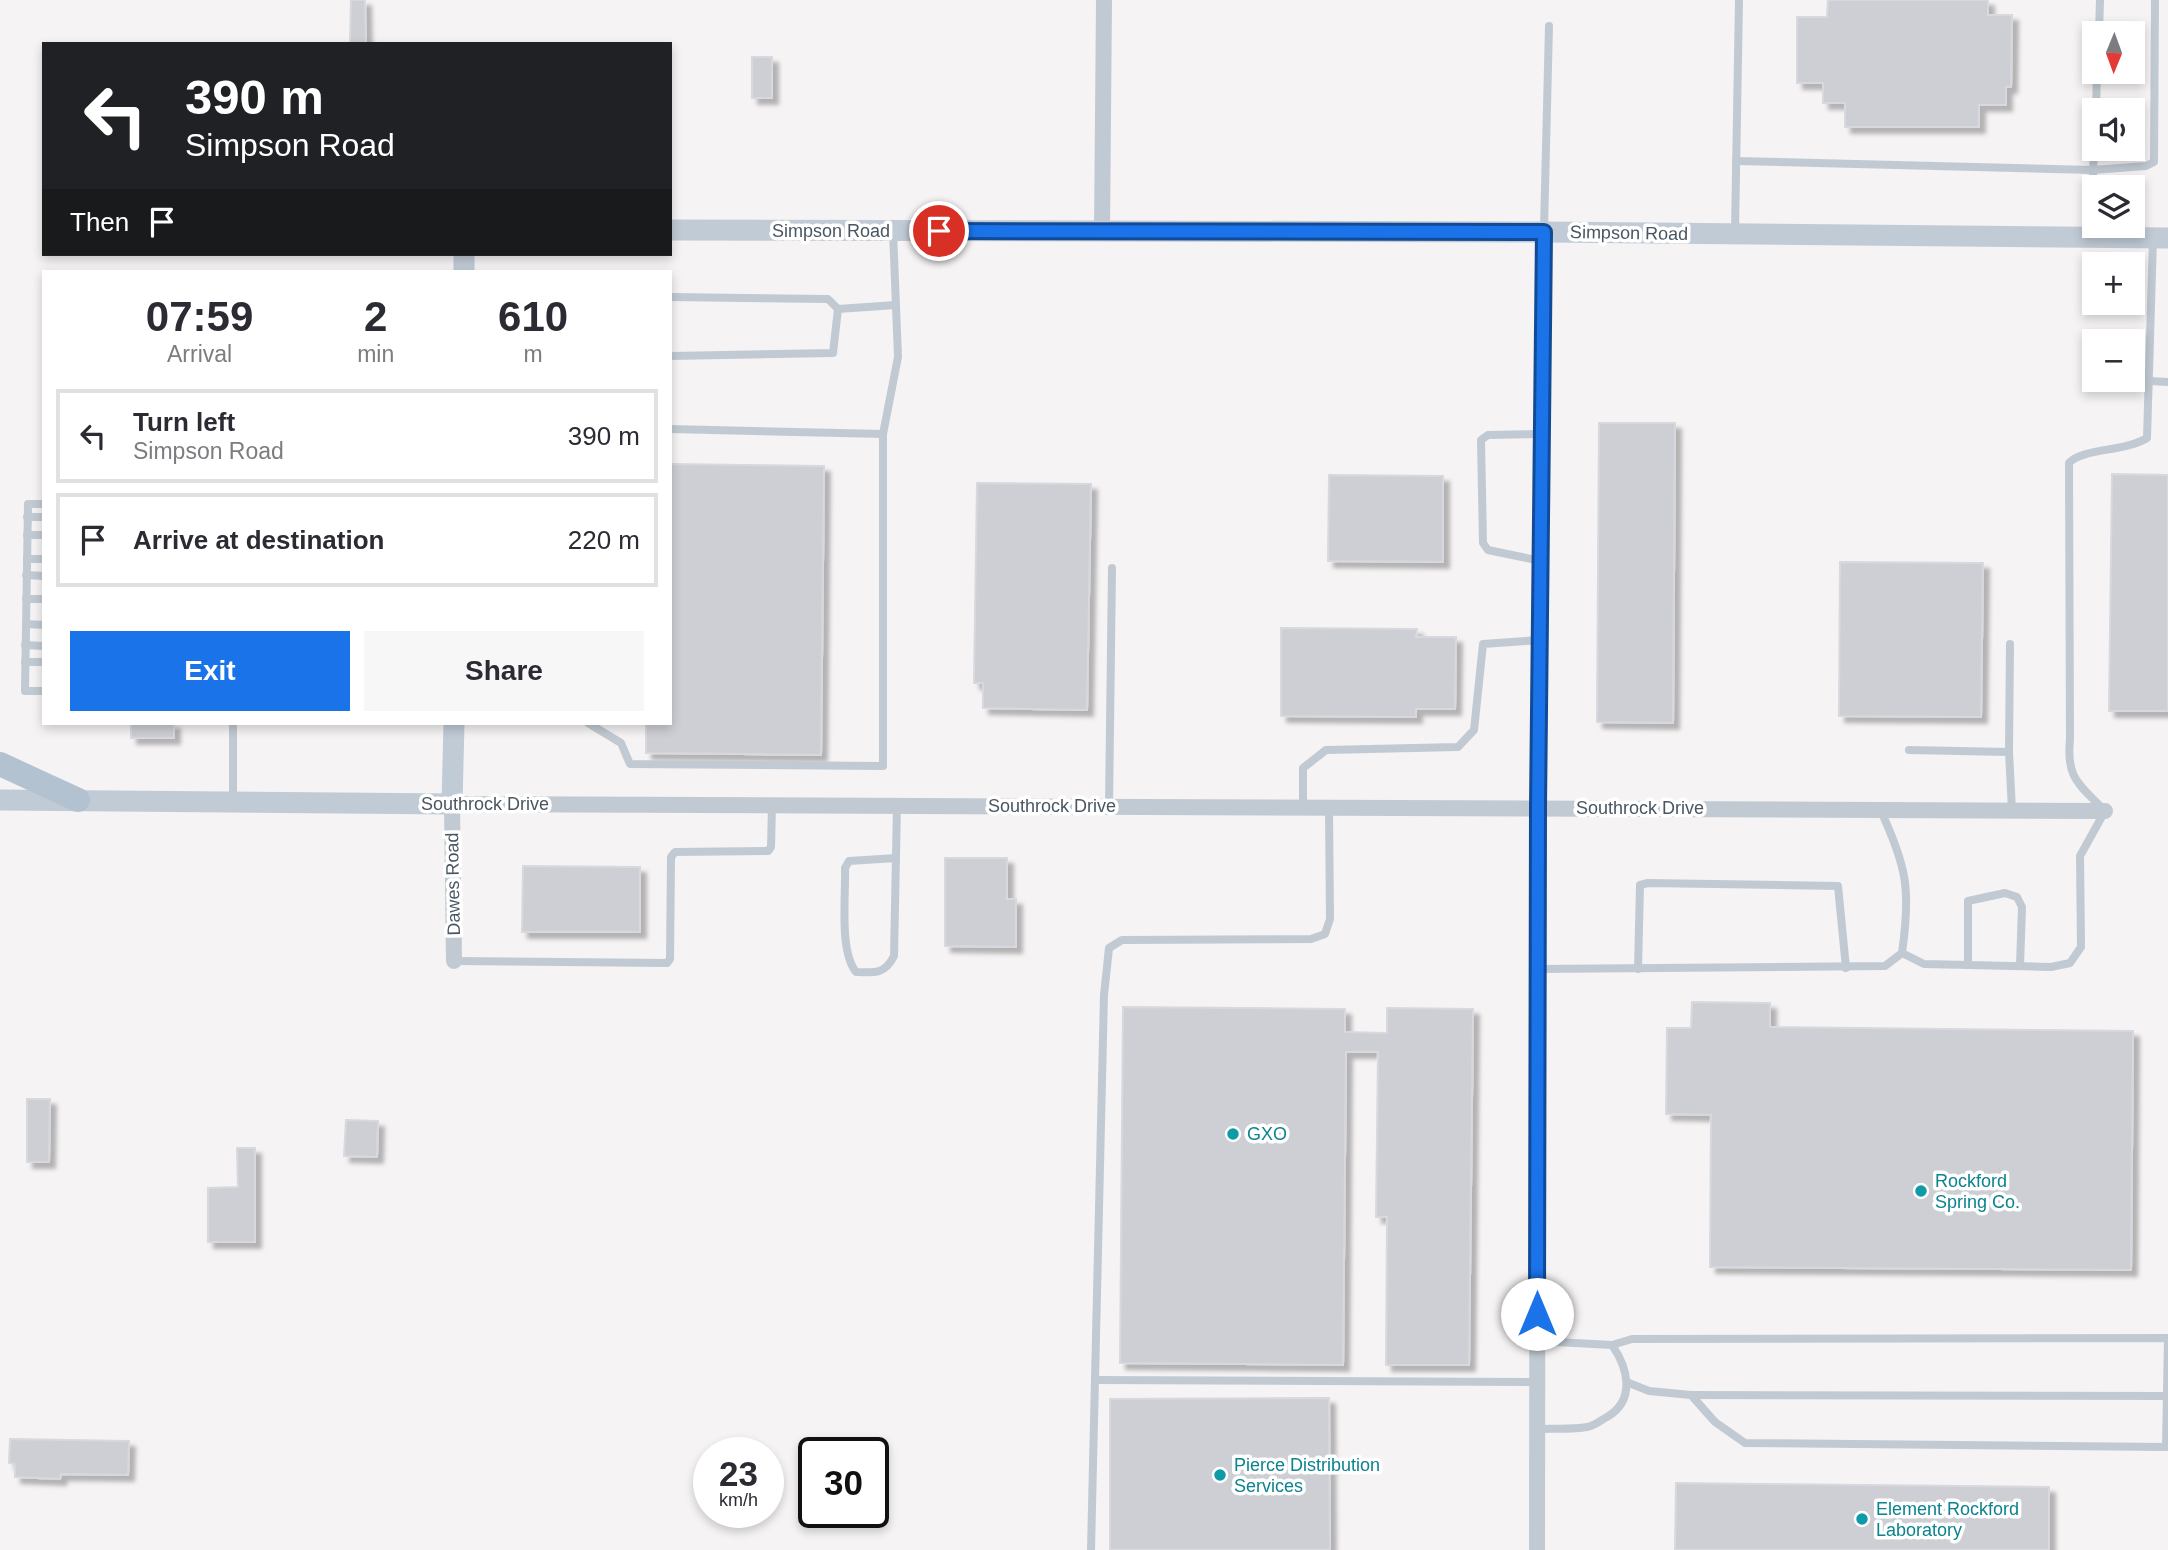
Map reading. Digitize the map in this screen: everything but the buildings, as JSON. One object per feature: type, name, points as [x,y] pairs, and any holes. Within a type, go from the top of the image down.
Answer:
[{"type":"main road","points":[[0,764],[78,800]]},
{"type":"street","points":[[1102,232],[1104,0]]},
{"type":"street","name":"Simpson Road","points":[[672,230],[1544,232],[2082,238]]},
{"type":"street","points":[[1537,1550],[1537,969],[1544,232]]},
{"type":"street","name":"Dawes Road","points":[[454,725],[454,961]]},
{"type":"street","name":"Southrock Drive","points":[[0,800],[2105,811]]},
{"type":"lane","points":[[1735,234],[1739,0]]},
{"type":"lane","points":[[2099,21],[2100,0]]},
{"type":"lane","points":[[1736,161],[2094,170],[2146,166],[2154,162],[2155,0]]},
{"type":"lane","points":[[1544,232],[1549,26]]},
{"type":"lane","points":[[2094,161],[2094,175]]},
{"type":"lane","points":[[591,725],[621,743],[630,764],[883,766],[883,434],[898,357],[893,231]]},
{"type":"lane","points":[[1902,953],[1924,964],[2051,967],[2070,963],[2081,947],[2080,856],[2105,811],[2076,782],[2068,764],[2069,463],[2076,456],[2132,447],[2147,438],[2161,238]]},
{"type":"lane","points":[[672,297],[828,299],[838,309],[896,305]]},
{"type":"lane","points":[[672,356],[833,353],[838,309]]},
{"type":"lane","points":[[2150,381],[2168,382]]},
{"type":"lane","points":[[672,429],[883,434]]},
{"type":"lane","points":[[1541,561],[1488,550],[1483,542],[1481,440],[1489,435],[1542,434]]},
{"type":"lane","points":[[42,504],[28,503],[24,691],[42,691]]},
{"type":"lane","points":[[27,517],[42,517]]},
{"type":"lane","points":[[27,535],[42,535]]},
{"type":"lane","points":[[27,559],[42,559]]},
{"type":"lane","points":[[1108,806],[1112,568]]},
{"type":"lane","points":[[26,575],[42,576]]},
{"type":"lane","points":[[26,599],[42,599]]},
{"type":"lane","points":[[26,625],[42,625]]},
{"type":"lane","points":[[1303,807],[1303,768],[1326,750],[1458,747],[1474,730],[1483,644],[1540,640]]},
{"type":"lane","points":[[2010,644],[2009,752],[2012,810]]},
{"type":"lane","points":[[25,645],[42,646]]},
{"type":"lane","points":[[25,662],[42,663]]},
{"type":"lane","points":[[233,725],[233,802]]},
{"type":"lane","points":[[1909,750],[2009,752]]},
{"type":"lane","points":[[454,961],[667,963],[670,959],[671,857],[675,852],[768,851],[771,847],[772,805]]},
{"type":"lane","points":[[896,858],[849,861],[845,869],[846,948],[848,962],[856,972],[879,973],[889,967],[894,956],[896,858],[897,806]]},
{"type":"lane","points":[[1091,1550],[1104,996],[1110,948],[1122,940],[1311,939],[1325,934],[1331,919],[1329,807]]},
{"type":"lane","points":[[1537,969],[1885,966],[1902,953],[1907,918],[1906,876],[1880,809]]},
{"type":"lane","points":[[1638,969],[1640,885],[1648,883],[1838,886],[1846,968]]},
{"type":"lane","points":[[1968,965],[1968,901],[2005,893],[2017,897],[2022,906],[2020,966]]},
{"type":"lane","points":[[1537,1341],[1612,1345],[1632,1339],[2168,1338],[2166,1447],[1745,1443],[1715,1422],[1691,1395]]},
{"type":"lane","points":[[1537,1429],[1590,1427],[1612,1414],[1623,1399],[1629,1383],[1622,1359],[1612,1345]]},
{"type":"lane","points":[[1097,1380],[1537,1382]]},
{"type":"lane","points":[[1629,1383],[1649,1391],[1691,1395],[2167,1396]]},
{"type":"place","name":"GXO","points":[[1233,1134]]},
{"type":"place","name":"Rockford Spring Co.","points":[[1921,1191]]},
{"type":"place","name":"Pierce Distribution Services","points":[[1220,1475]]},
{"type":"place","name":"Element Rockford Laboratory","points":[[1862,1519]]},
{"type":"route","points":[[939,231],[1544,232],[1538,807],[1537,1314]]}]
